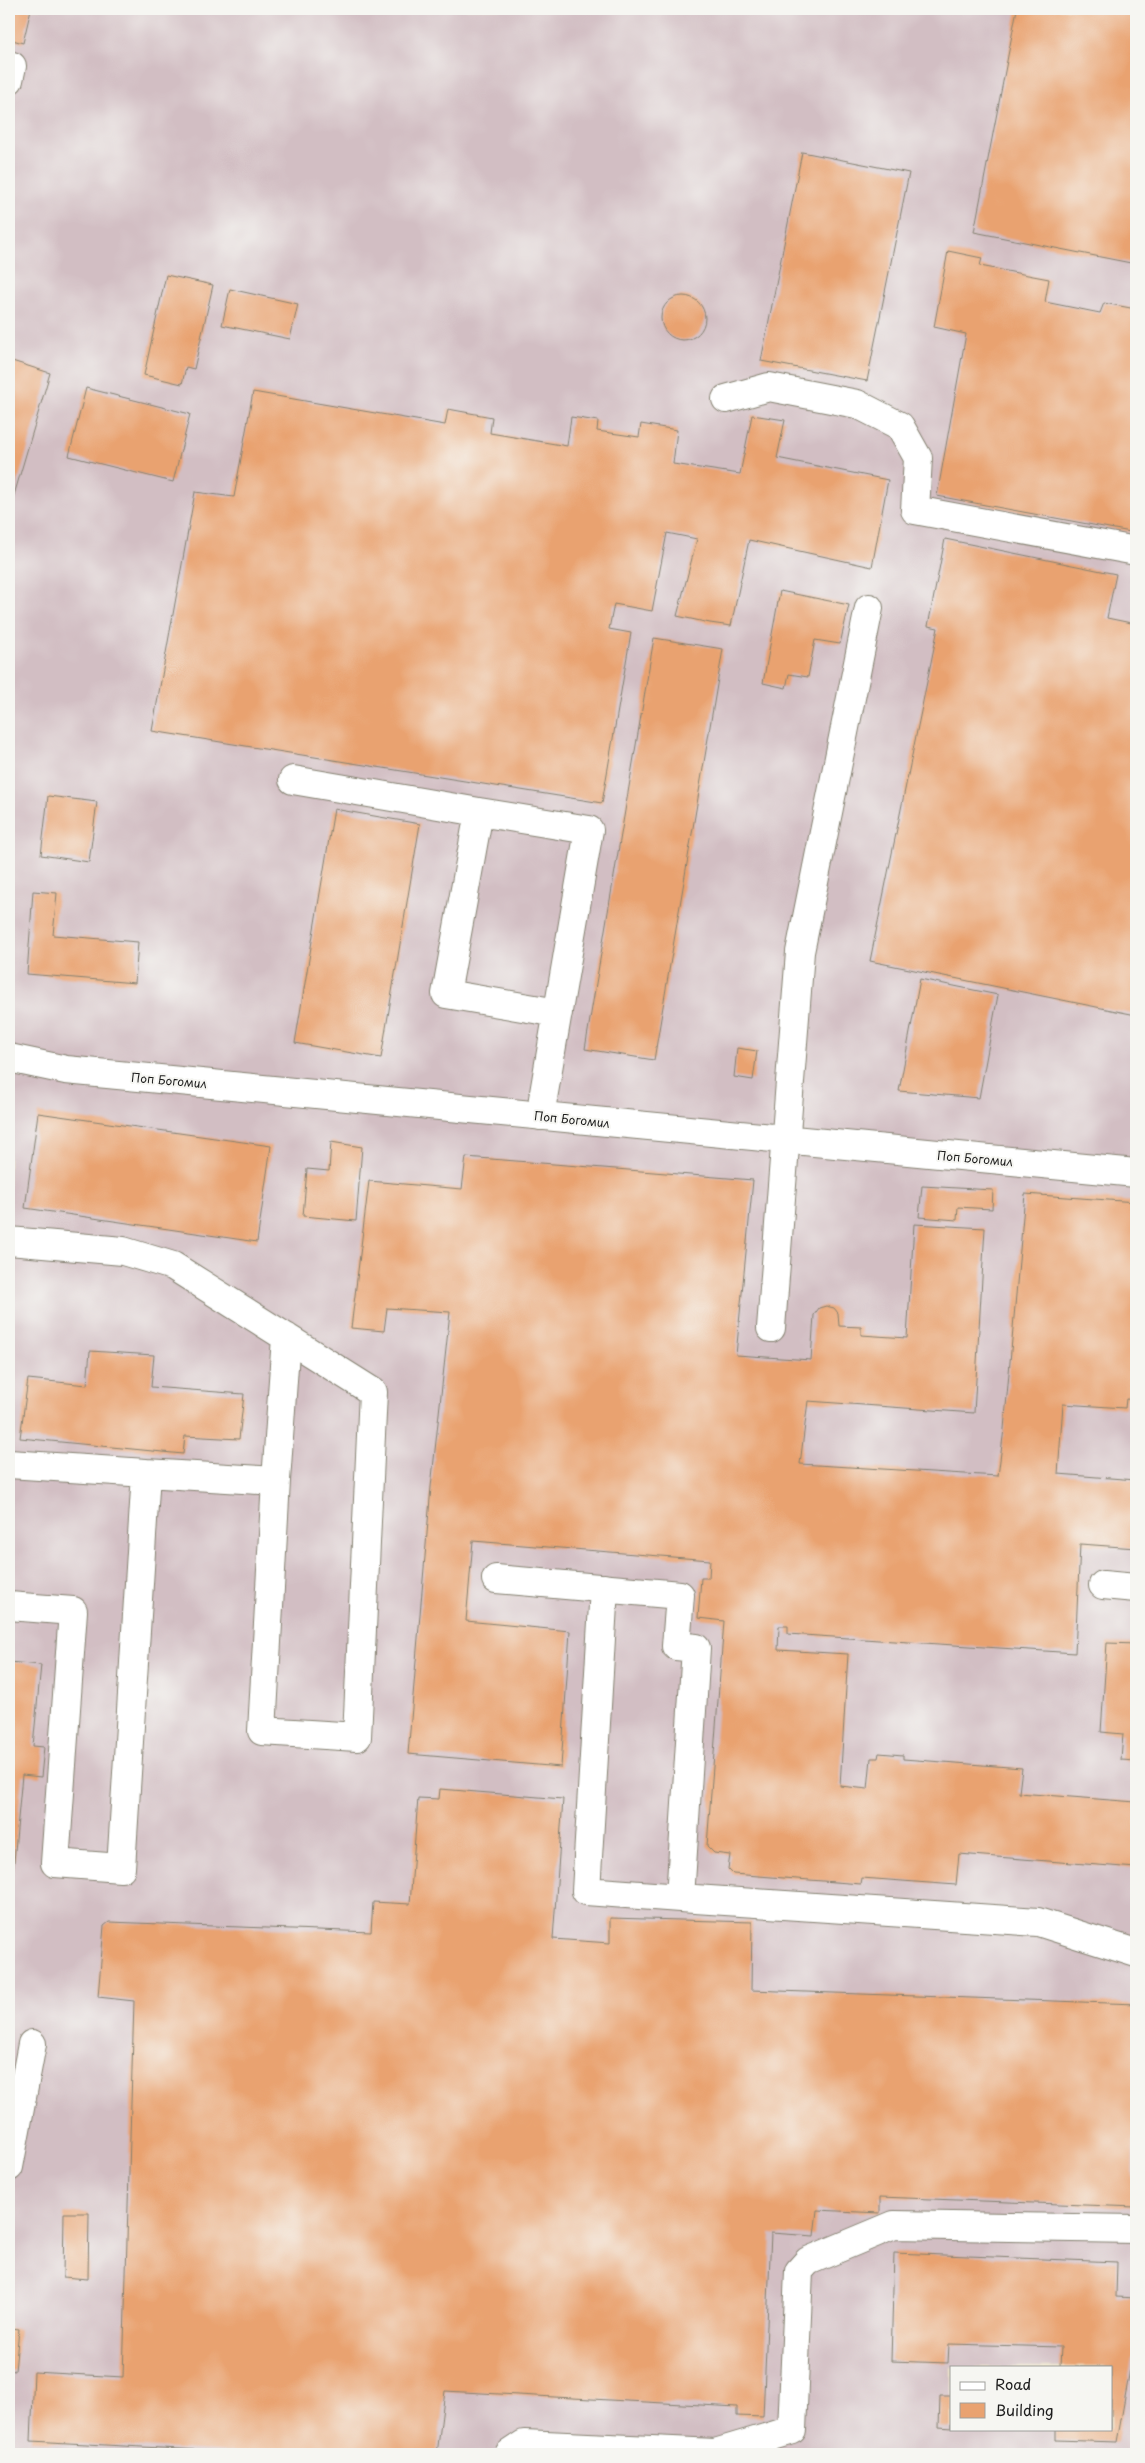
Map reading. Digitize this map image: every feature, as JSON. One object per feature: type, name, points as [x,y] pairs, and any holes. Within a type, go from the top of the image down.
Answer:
[{"type":"street","points":[[9,65],[12,66],[9,80]]},
{"type":"street","points":[[726,399],[768,387],[857,404],[900,426],[918,458],[915,510],[1136,551]]},
{"type":"street","points":[[771,1328],[800,952],[869,608]]},
{"type":"street","points":[[292,780],[589,830],[540,1116]]},
{"type":"street","points":[[479,812],[446,994],[558,1013]]},
{"type":"street","name":"Поп Богомил","points":[[9,1058],[66,1070],[1136,1173]]},
{"type":"street","points":[[9,1241],[123,1251],[173,1266],[374,1392],[357,1737],[262,1731],[286,1337]]},
{"type":"street","points":[[9,1464],[276,1481]]},
{"type":"street","points":[[9,1606],[73,1610],[55,1863],[121,1868],[146,1473]]},
{"type":"street","points":[[496,1580],[680,1595],[676,1646],[696,1648],[680,1898]]},
{"type":"street","points":[[1103,1585],[1136,1588]]},
{"type":"street","points":[[604,1588],[586,1891],[1038,1922],[1136,1953]]},
{"type":"street","points":[[9,2166],[32,2044]]},
{"type":"street","points":[[509,2454],[524,2444],[715,2453],[792,2430],[799,2271],[808,2260],[894,2225],[1136,2229]]},
{"type":"shaded area","points":[[9,9],[1136,9],[1136,2454],[9,2454]]},
{"type":"building","points":[[9,9],[31,9],[23,43],[9,39]]},
{"type":"building","points":[[1017,9],[1136,9],[1136,264],[974,232]]},
{"type":"building","points":[[802,152],[909,173],[867,381],[761,361]]},
{"type":"building","points":[[948,251],[982,258],[980,266],[1049,279],[1045,302],[1100,313],[1104,303],[1136,309],[1136,533],[937,496],[966,334],[934,327]]},
{"type":"building","points":[[166,275],[213,285],[194,369],[186,367],[182,384],[144,375]]},
{"type":"building","points":[[230,289],[298,304],[290,339],[222,325]]},
{"type":"building","points":[[679,296],[687,296],[699,302],[705,318],[699,334],[687,340],[679,340],[667,334],[661,322],[661,314],[667,302]]},
{"type":"building","points":[[9,360],[50,373],[9,512]]},
{"type":"building","points":[[86,388],[190,414],[173,482],[69,456]]},
{"type":"building","points":[[253,392],[445,425],[448,409],[492,417],[490,433],[567,446],[571,417],[598,421],[597,431],[639,437],[641,424],[677,430],[673,464],[740,474],[752,415],[785,420],[777,458],[888,480],[872,567],[749,540],[731,626],[710,623],[677,616],[697,539],[667,533],[652,611],[614,604],[609,629],[631,633],[602,803],[152,731],[195,492],[234,497]]},
{"type":"building","points":[[945,539],[1116,574],[1107,618],[1136,624],[1136,1015],[870,961],[938,628],[928,626]]},
{"type":"building","points":[[780,591],[849,605],[840,644],[815,640],[808,677],[789,674],[786,688],[763,683]]},
{"type":"building","points":[[654,638],[723,649],[654,1060],[585,1049]]},
{"type":"building","points":[[48,796],[97,802],[89,862],[41,855]]},
{"type":"building","points":[[334,809],[420,824],[381,1058],[295,1043]]},
{"type":"building","points":[[33,891],[57,893],[53,935],[138,942],[135,983],[27,974]]},
{"type":"building","points":[[920,979],[998,995],[979,1098],[899,1091]]},
{"type":"building","points":[[737,1048],[757,1051],[753,1080],[734,1077]]},
{"type":"building","points":[[38,1113],[271,1146],[257,1242],[25,1208]]},
{"type":"building","points":[[331,1142],[362,1147],[356,1221],[303,1216],[307,1169],[329,1171]]},
{"type":"building","points":[[466,1157],[753,1180],[736,1355],[811,1360],[814,1315],[819,1308],[826,1306],[834,1308],[838,1313],[839,1326],[861,1327],[861,1335],[907,1338],[914,1224],[985,1228],[974,1413],[808,1401],[800,1464],[998,1476],[1025,1194],[1136,1202],[1136,1400],[1126,1399],[1125,1408],[1063,1404],[1058,1474],[1136,1480],[1136,1548],[1080,1544],[1075,1653],[788,1634],[788,1626],[779,1626],[778,1650],[848,1654],[840,1786],[868,1789],[871,1758],[878,1758],[879,1753],[903,1755],[903,1759],[1022,1768],[1019,1793],[1136,1802],[1136,1868],[959,1854],[956,1885],[862,1878],[861,1884],[733,1874],[728,1869],[730,1855],[714,1853],[707,1846],[724,1621],[698,1618],[701,1578],[709,1578],[710,1560],[473,1541],[466,1621],[570,1631],[561,1767],[408,1754],[431,1487],[450,1312],[387,1308],[384,1331],[351,1328],[369,1181],[462,1189]]},
{"type":"building","points":[[922,1186],[993,1190],[992,1209],[958,1207],[957,1220],[919,1217]]},
{"type":"building","points":[[90,1351],[154,1355],[151,1387],[244,1394],[239,1439],[185,1436],[183,1454],[20,1438],[28,1379],[87,1385]]},
{"type":"building","points":[[1107,1643],[1136,1644],[1136,1761],[1121,1760],[1123,1734],[1101,1732]]},
{"type":"building","points":[[9,1662],[41,1665],[33,1746],[44,1747],[41,1777],[22,1775],[10,1905]]},
{"type":"building","points":[[440,1789],[563,1799],[553,1939],[610,1943],[610,1918],[752,1922],[751,1990],[1136,2004],[1136,2084],[1132,2181],[1136,2182],[1136,2207],[880,2197],[880,2213],[817,2210],[814,2236],[771,2233],[763,2417],[737,2416],[737,2407],[445,2391],[437,2454],[272,2454],[31,2441],[34,2372],[123,2377],[134,2001],[98,1997],[104,1926],[109,1922],[371,1932],[373,1902],[410,1904],[418,1798],[439,1799]]},
{"type":"building","points":[[64,2213],[89,2213],[88,2279],[63,2277]]},
{"type":"building","points":[[894,2253],[1117,2262],[1116,2297],[1136,2298],[1136,2336],[1117,2442],[1056,2440],[1056,2430],[1112,2430],[1112,2366],[1060,2366],[1061,2347],[949,2344],[948,2363],[891,2361]]},
{"type":"building","points":[[9,2328],[19,2329],[15,2371],[9,2370]]},
{"type":"building","points":[[940,2396],[950,2396],[950,2428],[939,2427]]}]
